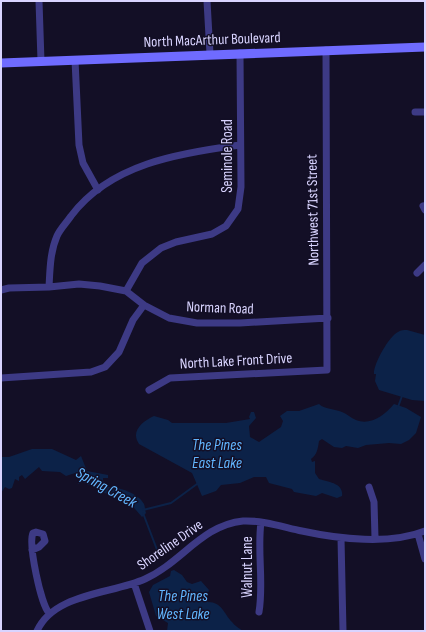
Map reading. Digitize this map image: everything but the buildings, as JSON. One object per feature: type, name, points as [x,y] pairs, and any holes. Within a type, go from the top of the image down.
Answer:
[{"type":"main road","name":"North MacArthur Boulevard","points":[[1,63],[425,47]]},
{"type":"street","points":[[39,1],[41,61]]},
{"type":"street","points":[[207,1],[210,54]]},
{"type":"street","name":"Northwest 71st Street","points":[[326,50],[325,163],[328,318],[327,370]]},
{"type":"street","name":"Seminole Road","points":[[126,291],[142,263],[161,248],[176,242],[212,234],[226,226],[238,208],[242,187],[240,145],[240,53]]},
{"type":"street","points":[[75,60],[79,145],[83,163],[98,190]]},
{"type":"street","points":[[415,112],[425,112]]},
{"type":"street","points":[[49,287],[50,258],[57,235],[80,204],[112,179],[140,167],[190,152],[240,145]]},
{"type":"street","points":[[417,273],[425,265]]},
{"type":"street","name":"Norman Road","points":[[1,290],[9,288],[49,287],[79,284],[126,291],[144,305],[168,318],[197,323],[240,323],[328,318]]},
{"type":"street","points":[[1,378],[91,372],[106,367],[119,352],[132,320],[144,305]]},
{"type":"street","name":"North Lake Front Drive","points":[[149,390],[170,378],[327,370]]},
{"type":"street","points":[[369,487],[374,502],[375,538]]},
{"type":"street","name":"Shoreline Drive","points":[[37,631],[49,613],[68,603],[134,583],[159,572],[200,539],[216,529],[242,521],[261,522],[341,538],[405,536],[421,532]]},
{"type":"street","name":"Walnut Lane","points":[[259,612],[262,598],[261,522]]},
{"type":"street","points":[[421,532],[425,559]]},
{"type":"street","points":[[341,538],[343,631]]},
{"type":"street","points":[[32,550],[43,603],[49,613]]},
{"type":"street","points":[[134,583],[150,631]]},
{"type":"water","points":[[401,330],[407,330],[425,335],[425,401],[412,400],[379,390],[375,381],[376,374],[374,374],[374,370],[386,345],[398,332]]},
{"type":"water","name":"The Pines East Lake","points":[[319,404],[342,412],[354,419],[367,422],[382,415],[394,404],[406,408],[421,417],[416,433],[409,440],[401,444],[389,443],[366,445],[358,448],[346,446],[342,448],[334,447],[322,439],[319,441],[318,449],[311,459],[312,462],[315,461],[315,473],[319,479],[335,484],[341,488],[342,496],[337,498],[322,493],[316,496],[294,492],[292,489],[269,483],[266,477],[254,477],[240,483],[221,485],[216,491],[202,496],[192,473],[139,444],[136,435],[139,427],[154,416],[168,420],[172,423],[226,423],[250,419],[249,417],[251,412],[254,412],[256,418],[249,426],[250,437],[259,442],[281,427],[283,421],[280,416],[287,411],[299,411]]},
{"type":"water","points":[[32,449],[52,449],[76,460],[81,456],[87,471],[108,475],[108,478],[103,478],[103,481],[108,487],[123,489],[133,494],[144,504],[146,513],[142,517],[129,502],[111,496],[83,482],[78,484],[81,477],[75,473],[66,476],[60,472],[42,471],[39,467],[25,479],[22,475],[19,477],[19,481],[15,479],[12,488],[9,489],[5,487],[1,493],[1,457],[9,457]]},
{"type":"water","name":"The Pines West Lake","points":[[174,570],[182,575],[187,582],[192,584],[201,581],[209,590],[206,598],[208,602],[220,606],[229,619],[243,631],[167,631],[168,623],[156,616],[149,592],[153,585],[170,576],[171,571]]},
{"type":"waterway","points":[[398,407],[402,396]]},
{"type":"waterway","points":[[143,510],[171,503],[197,484]]},
{"type":"waterway","name":"Spring Creek","points":[[143,513],[159,555]]}]
